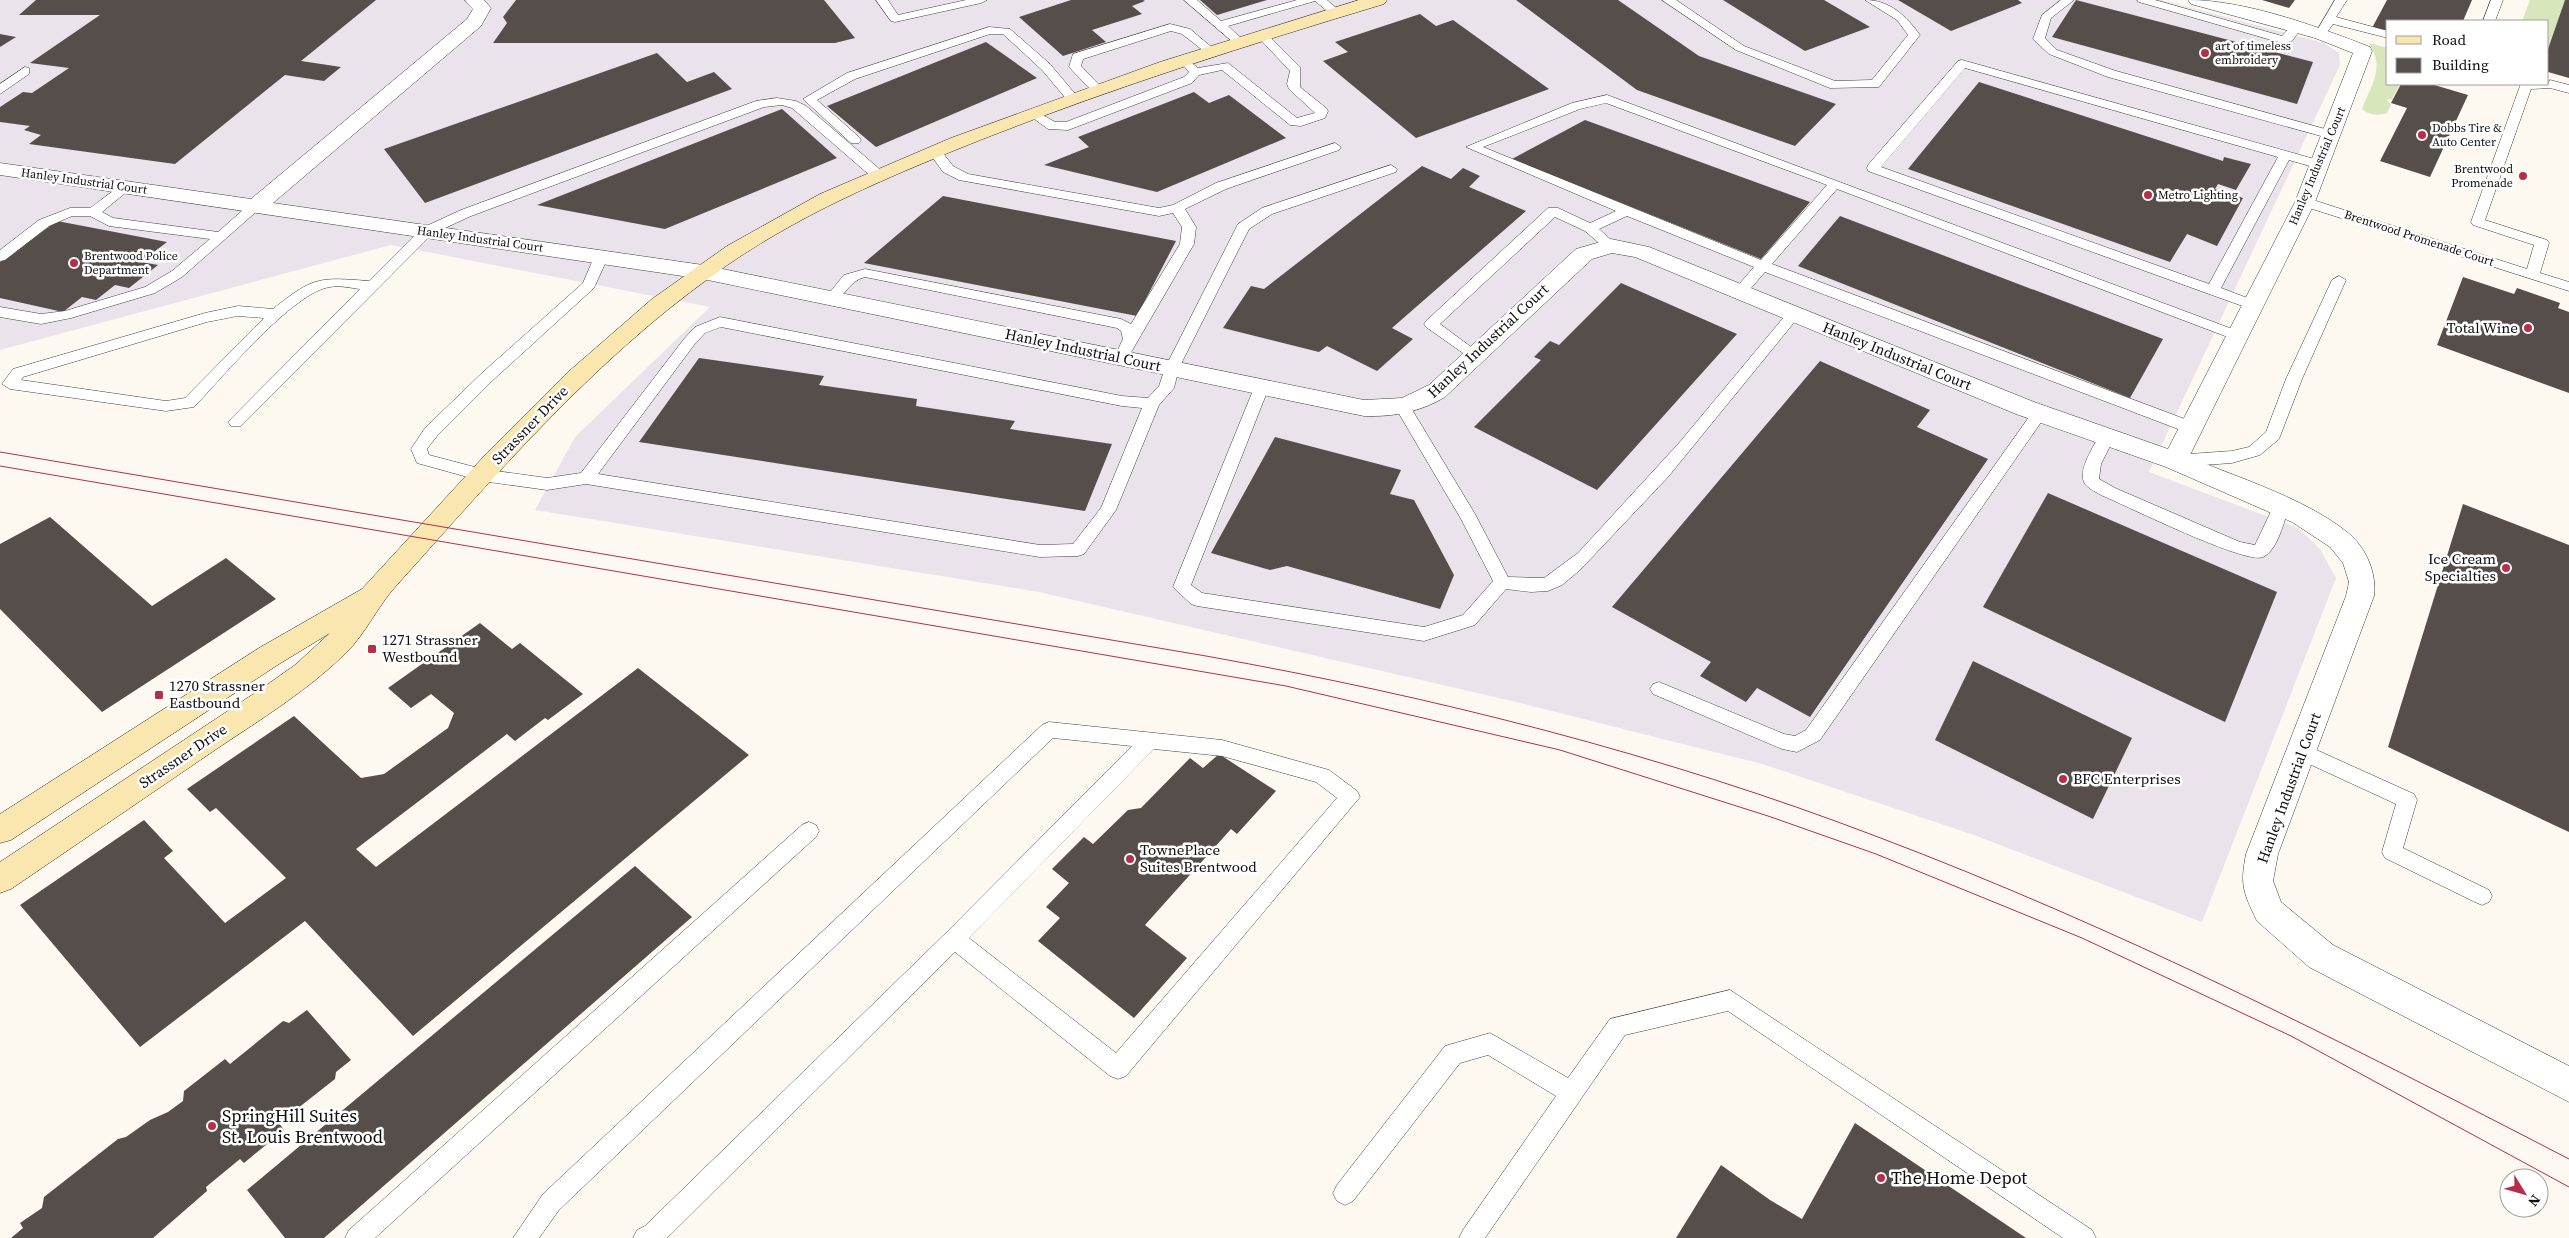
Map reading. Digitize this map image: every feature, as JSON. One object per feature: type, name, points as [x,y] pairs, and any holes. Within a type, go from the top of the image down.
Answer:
[{"type":"street","points":[[257,206],[475,22],[482,8],[474,0]]},
{"type":"street","points":[[703,272],[745,243],[792,216],[883,172],[1097,89],[1189,71],[1209,50],[1378,0]]},
{"type":"street","name":"Hanley Industrial Court","points":[[2175,461],[2305,202],[2363,51],[2325,27],[2296,27],[2196,0]]},
{"type":"street","name":"Hanley Industrial Court","points":[[0,170],[703,272],[832,298],[1126,348],[1172,368],[1364,408],[1403,407],[1423,400],[1437,391],[1584,254],[1611,246],[1624,247],[1641,252],[2039,414],[2175,461],[2301,515],[2339,540],[2359,568],[2362,582],[2360,596],[2262,854],[2257,881],[2268,911],[2321,956],[2569,1086]]},
{"type":"street","name":"Strassner Drive","points":[[0,880],[296,678],[339,643],[372,595],[482,476],[592,362],[652,310],[703,272]]},
{"type":"street","name":"Strassner Drive","points":[[0,830],[269,656],[372,595]]},
{"type":"lane","points":[[882,0],[895,20],[981,0]]},
{"type":"lane","points":[[1190,0],[1238,42]]},
{"type":"lane","points":[[1219,25],[1310,0]]},
{"type":"lane","points":[[1320,0],[1336,12]]},
{"type":"lane","points":[[1668,0],[1740,48],[1834,85],[1875,84],[1914,35],[1901,18],[1871,0]]},
{"type":"lane","points":[[2068,0],[2046,17],[2039,39],[2053,52],[2112,74],[2332,134]]},
{"type":"lane","points":[[2143,0],[2282,40],[2288,39],[2296,27]]},
{"type":"lane","points":[[2341,0],[2325,27],[2386,35]]},
{"type":"lane","points":[[2489,20],[2497,0]]},
{"type":"lane","points":[[1097,89],[1075,67],[1077,57],[1170,26],[1186,31],[1209,50]]},
{"type":"lane","points":[[883,172],[809,98],[851,76],[990,30],[1006,31],[1046,66],[1072,98]]},
{"type":"lane","points":[[1032,113],[1052,126],[1068,126],[1189,71],[1224,66],[1294,122],[1301,122],[1321,116],[1322,111],[1295,89],[1293,84],[1296,70],[1262,34]]},
{"type":"lane","points":[[2253,305],[1872,168],[1962,64],[2320,165]]},
{"type":"lane","points":[[0,90],[25,71]]},
{"type":"lane","points":[[2549,84],[2569,89]]},
{"type":"lane","points":[[2532,275],[2542,243],[2478,222],[2526,86],[2538,85]]},
{"type":"lane","points":[[2192,428],[1763,266],[1472,147],[1576,106],[1607,99],[2238,336]]},
{"type":"lane","points":[[236,422],[427,231],[466,213],[770,102],[783,101],[795,105],[883,172]]},
{"type":"lane","points":[[934,152],[948,169],[964,177],[1159,212],[1177,208],[1220,186],[1334,147]]},
{"type":"lane","points":[[2213,290],[2285,155]]},
{"type":"lane","points":[[601,257],[589,285],[487,377],[431,432],[419,448],[422,459],[482,476],[547,484],[586,478],[1040,551],[1078,550],[1108,510],[1152,403],[1166,388],[1172,368],[1243,227],[1267,211],[1392,169]]},
{"type":"lane","points":[[1740,292],[1835,184]]},
{"type":"lane","points":[[93,212],[124,187]]},
{"type":"lane","name":"Brentwood Promenade Court","points":[[2305,202],[2569,287]]},
{"type":"lane","points":[[0,312],[42,318],[66,315],[150,290],[177,274],[257,206]]},
{"type":"lane","points":[[1126,348],[1187,244],[1189,227],[1177,208]]},
{"type":"lane","points":[[0,257],[44,223],[60,216],[80,211],[93,212],[109,222],[221,236]]},
{"type":"lane","points":[[1475,355],[1431,324],[1553,211],[1590,228],[1611,246]]},
{"type":"lane","points":[[1590,228],[1627,211]]},
{"type":"lane","points":[[2175,461],[2232,456],[2254,451],[2273,435],[2294,379],[2339,280]]},
{"type":"lane","points":[[276,314],[238,311],[205,318],[18,373],[10,384],[166,406],[189,403],[276,314],[306,290],[328,282],[372,286]]},
{"type":"lane","points":[[1502,582],[1520,586],[1548,584],[1586,556],[1700,432],[1794,314]]},
{"type":"lane","points":[[586,478],[689,342],[700,330],[720,322],[1122,401],[1152,403]]},
{"type":"lane","points":[[1262,387],[1182,587],[1197,599],[1424,634],[1469,620],[1502,582]]},
{"type":"lane","points":[[1403,407],[1469,518],[1502,582]]},
{"type":"lane","points":[[1659,689],[1782,741],[1797,744],[1812,735],[2039,414]]},
{"type":"lane","points":[[2106,438],[2092,464],[2091,481],[2109,492],[2237,548],[2259,552],[2267,542],[2281,507]]},
{"type":"lane","points":[[525,1238],[551,1202],[1049,730],[1222,748],[1322,776],[1350,797],[1118,1068],[954,939]]},
{"type":"lane","points":[[645,1238],[652,1236],[954,939],[1151,740]]},
{"type":"lane","points":[[2301,751],[2407,800],[2392,852],[2482,896]]},
{"type":"lane","points":[[358,1238],[809,830]]},
{"type":"lane","points":[[1471,1238],[1618,1026],[1730,1000],[2084,1238]]},
{"type":"lane","points":[[1345,1193],[1453,1054],[1490,1044],[1572,1093]]},
{"type":"shaded area","points":[[0,0],[2162,0],[2324,43],[2339,53],[2340,65],[2149,472],[2298,528],[2320,549],[2336,578],[2202,922],[1974,835],[1762,764],[1512,701],[1039,592],[535,510],[575,437],[710,307],[391,245],[0,350]]},
{"type":"green space","points":[[2530,0],[2565,0],[2549,46],[2549,20],[2522,20]]},
{"type":"green space","points":[[2369,43],[2386,47],[2386,85],[2399,85],[2392,99],[2387,100],[2391,105],[2387,113],[2377,115],[2370,114],[2362,109],[2375,76],[2376,61]]},
{"type":"building","points":[[36,0],[376,0],[301,61],[341,67],[324,81],[285,75],[175,164],[29,144],[41,135],[24,130],[30,126],[0,122],[0,107],[23,92],[32,93],[69,68],[30,63],[100,15],[19,15]]},
{"type":"building","points":[[516,0],[824,0],[855,38],[835,43],[493,43],[507,23],[503,17]]},
{"type":"building","points":[[1071,0],[1145,1],[1132,6],[1142,14],[1092,30],[1106,42],[1063,56],[1019,17]]},
{"type":"building","points":[[1200,0],[1267,0],[1217,15]]},
{"type":"building","points":[[1516,0],[1618,0],[1699,56],[1836,104],[1795,146],[1637,90]]},
{"type":"building","points":[[1723,0],[1824,0],[1870,27],[1805,51]]},
{"type":"building","points":[[1898,0],[2018,0],[2022,3],[1951,31]]},
{"type":"building","points":[[2076,0],[2313,62],[2297,104],[2052,37]]},
{"type":"building","points":[[2262,0],[2295,0],[2289,8]]},
{"type":"building","points":[[2387,0],[2472,0],[2463,20],[2386,20],[2386,32],[2372,28]]},
{"type":"building","points":[[2565,0],[2569,0],[2569,78],[2549,72],[2549,46]]},
{"type":"building","points":[[1420,14],[1436,26],[1453,20],[1549,89],[1416,138],[1323,61],[1348,52],[1335,42]]},
{"type":"building","points":[[0,34],[16,37],[0,47]]},
{"type":"building","points":[[986,42],[1037,78],[876,147],[827,106]]},
{"type":"building","points":[[657,53],[687,82],[714,72],[732,89],[425,203],[384,149]]},
{"type":"building","points":[[1979,82],[2223,161],[2224,157],[2251,164],[2236,190],[2218,184],[2215,189],[2243,198],[2217,246],[2187,234],[2170,262],[1908,169]]},
{"type":"building","name":"Dobbs Tire & Auto Center","points":[[2400,85],[2434,85],[2468,95],[2430,177],[2380,161],[2407,108],[2391,103]]},
{"type":"building","points":[[1194,92],[1209,103],[1229,95],[1286,138],[1157,192],[1044,165],[1089,147],[1078,137]]},
{"type":"building","points":[[782,109],[837,158],[665,229],[537,205]]},
{"type":"building","points":[[1585,120],[1810,202],[1761,259],[1512,159]]},
{"type":"building","points":[[1422,166],[1451,179],[1463,168],[1480,176],[1469,187],[1526,211],[1392,328],[1413,339],[1377,371],[1327,346],[1319,352],[1223,328],[1251,286],[1264,289]]},
{"type":"building","points":[[943,196],[1176,241],[1137,316],[864,263]]},
{"type":"building","points":[[1840,216],[2163,339],[2130,398],[1798,266]]},
{"type":"building","points":[[57,221],[167,242],[141,262],[158,265],[129,288],[115,285],[96,300],[82,297],[63,312],[0,298],[0,262]]},
{"type":"building","points":[[2463,277],[2514,294],[2517,288],[2560,303],[2558,308],[2569,312],[2569,393],[2437,345]]},
{"type":"building","points":[[1621,283],[1737,334],[1597,490],[1474,427],[1541,360],[1534,357],[1550,341],[1559,345]]},
{"type":"building","points":[[699,358],[824,376],[819,385],[917,399],[916,406],[1015,421],[1010,429],[1112,444],[1085,511],[639,442]]},
{"type":"building","points":[[1820,361],[1930,410],[1917,427],[1988,459],[1810,717],[1757,688],[1746,702],[1700,676],[1711,662],[1612,607]]},
{"type":"building","points":[[1275,437],[1401,470],[1390,494],[1414,500],[1454,575],[1440,609],[1287,566],[1270,570],[1211,553]]},
{"type":"building","points":[[2048,493],[2277,592],[2225,722],[1983,607]]},
{"type":"building","points":[[2463,504],[2569,545],[2569,832],[2388,747]]},
{"type":"building","points":[[50,517],[152,606],[226,558],[276,599],[102,712],[0,609],[0,544]]},
{"type":"building","points":[[480,623],[512,649],[520,643],[583,694],[548,720],[545,718],[515,741],[507,734],[356,849],[376,867],[638,668],[749,755],[413,1036],[305,921],[140,1047],[20,905],[144,820],[173,851],[164,858],[225,923],[286,878],[216,808],[210,812],[187,789],[294,716],[361,778],[384,774],[448,728],[454,713],[431,694],[411,708],[388,688]]},
{"type":"building","name":"BFC Enterprises","points":[[1973,661],[2132,738],[2093,819],[1935,740]]},
{"type":"building","points":[[1219,754],[1276,791],[1237,834],[1231,829],[1145,925],[1187,958],[1134,1018],[1038,941],[1060,918],[1046,907],[1069,883],[1052,869],[1084,837],[1093,844],[1128,810],[1141,808],[1190,758],[1203,768]]},
{"type":"building","points":[[635,866],[692,917],[324,1238],[285,1238],[247,1190]]},
{"type":"building","name":"SpringHill Suites St. Louis Brentwood","points":[[307,1010],[351,1060],[336,1072],[335,1079],[279,1123],[284,1130],[244,1163],[240,1159],[206,1187],[207,1191],[153,1238],[11,1238],[23,1228],[20,1223],[42,1208],[44,1197],[118,1139],[126,1137],[150,1120],[168,1112],[183,1101],[184,1091],[225,1059],[230,1064],[283,1021],[289,1023]]},
{"type":"building","name":"The Home Depot","points":[[1855,1123],[2026,1238],[1676,1238],[1721,1165],[1770,1200],[1802,1219]]},
{"type":"tram line","points":[[0,452],[1206,656],[1292,672],[1462,709],[1630,754],[1714,779],[1796,807],[1967,872],[2055,909],[2314,1029],[2569,1159]]},
{"type":"tram line","points":[[0,466],[1286,686],[1560,750],[1768,816],[1876,854],[2082,938],[2291,1036],[2569,1187]]},
{"type":"place","name":"art of timeless embroidery","points":[[2205,53]]},
{"type":"place","name":"Dobbs Tire & Auto Center","points":[[2422,135]]},
{"type":"place","name":"Brentwood Promenade","points":[[2523,176]]},
{"type":"place","name":"Metro Lighting","points":[[2148,195]]},
{"type":"place","name":"Brentwood Police Department","points":[[74,263]]},
{"type":"place","name":"Total Wine","points":[[2528,328]]},
{"type":"place","name":"Ice Cream Specialties","points":[[2506,568]]},
{"type":"place","name":"1271 Strassner Westbound","points":[[372,649]]},
{"type":"place","name":"1270 Strassner Eastbound","points":[[159,695]]},
{"type":"place","name":"BFC Enterprises","points":[[2063,779]]},
{"type":"place","name":"TownePlace Suites Brentwood","points":[[1130,859]]},
{"type":"place","name":"SpringHill Suites St. Louis Brentwood","points":[[212,1126]]},
{"type":"place","name":"The Home Depot","points":[[1881,1178]]}]
